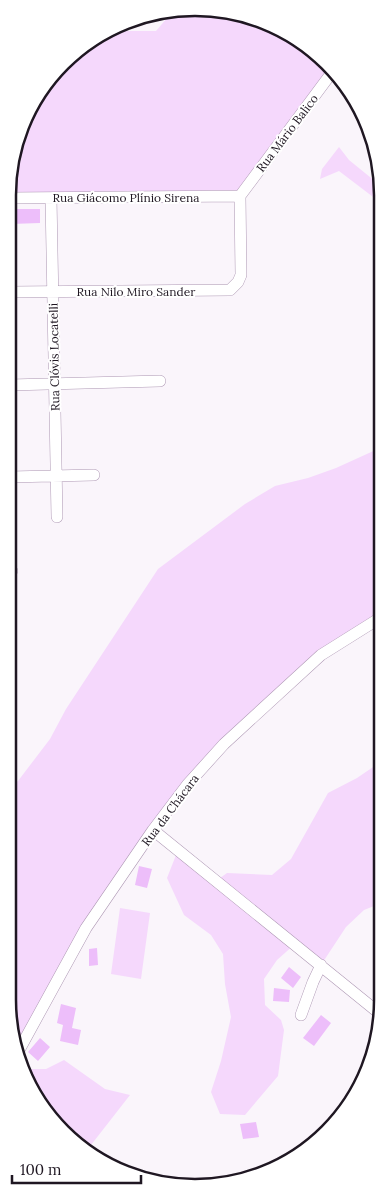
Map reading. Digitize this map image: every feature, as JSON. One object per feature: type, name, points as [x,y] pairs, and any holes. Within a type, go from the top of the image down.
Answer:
[{"type":"street","name":"Rua Mário Balico","points":[[240,196],[329,77]]},
{"type":"street","name":"Rua Giácomo Plínio Sirena","points":[[16,198],[240,196]]},
{"type":"street","name":"Rua Nilo Miro Sander","points":[[16,292],[230,290],[241,276],[240,196]]},
{"type":"street","name":"Rua Clóvis Locatelli","points":[[51,198],[57,517]]},
{"type":"street","points":[[16,385],[160,381]]},
{"type":"street","points":[[16,477],[94,475]]},
{"type":"street","name":"Rua da Chácara","points":[[22,1045],[86,928],[153,830],[187,785],[224,744],[321,655],[374,622]]},
{"type":"street","points":[[153,830],[373,1008]]},
{"type":"street","points":[[301,1015],[321,965]]},
{"type":"shaded area","points":[[195,16],[241,22],[263,30],[294,46],[329,77],[240,196],[16,198],[22,149],[35,116],[53,86],[86,53],[106,40],[125,31],[156,31],[166,19],[172,18]]},
{"type":"shaded area","points":[[339,147],[349,160],[373,179],[374,198],[339,171],[320,179],[322,169]]},
{"type":"shaded area","points":[[374,451],[374,621],[362,628],[224,744],[86,928],[22,1045],[16,1000],[16,782],[50,739],[66,709],[158,569],[245,504],[275,486],[308,478]]},
{"type":"shaded area","points":[[374,766],[374,906],[364,910],[346,927],[321,965],[295,944],[277,960],[264,979],[265,1005],[281,1020],[284,1030],[278,1076],[245,1115],[220,1114],[211,1092],[221,1061],[231,1017],[225,984],[223,954],[211,935],[184,915],[167,878],[178,850],[216,881],[227,873],[272,875],[291,859],[328,793],[357,778]]},
{"type":"shaded area","points":[[120,908],[150,913],[141,979],[111,974]]},
{"type":"shaded area","points":[[64,1060],[105,1089],[130,1095],[91,1145],[93,1147],[77,1134],[53,1109],[40,1089],[30,1069],[46,1069]]},
{"type":"building","points":[[16,209],[40,209],[40,223],[16,224]]},
{"type":"building","points":[[139,866],[152,869],[147,888],[135,885]]},
{"type":"building","points":[[97,948],[98,965],[89,966],[89,949]]},
{"type":"building","points":[[289,967],[301,977],[293,988],[281,978]]},
{"type":"building","points":[[274,988],[290,990],[289,1002],[273,1001]]},
{"type":"building","points":[[61,1004],[76,1008],[72,1028],[81,1030],[78,1045],[60,1041],[63,1025],[57,1023]]},
{"type":"building","points":[[321,1015],[331,1023],[314,1046],[303,1038]]},
{"type":"building","points":[[40,1038],[50,1047],[38,1061],[28,1052]]},
{"type":"building","points":[[256,1122],[259,1137],[243,1139],[240,1124]]}]
